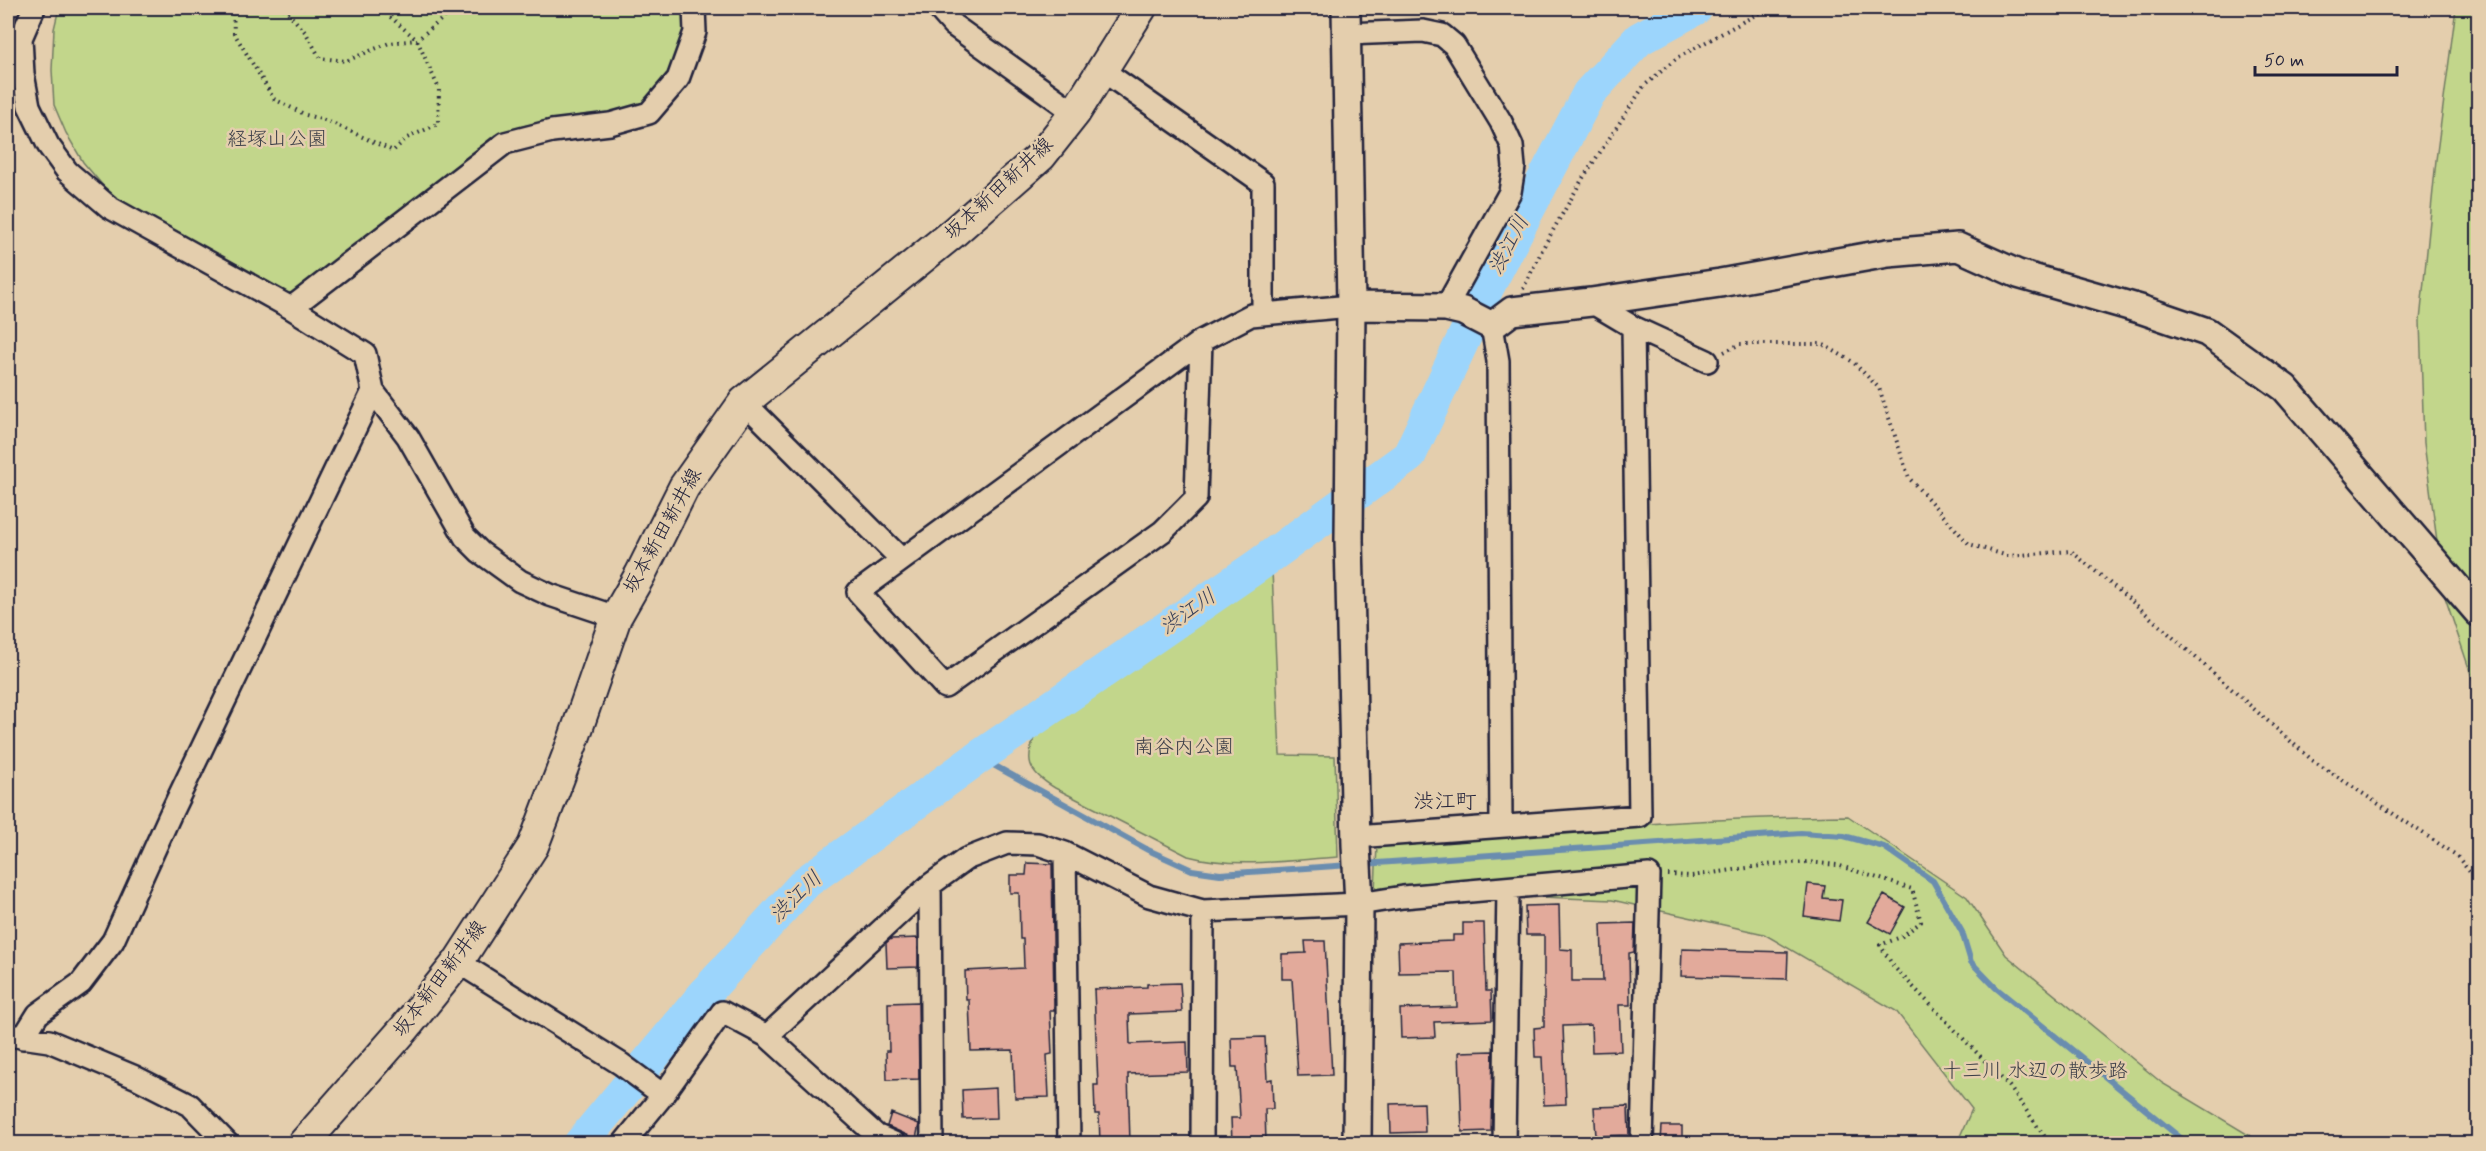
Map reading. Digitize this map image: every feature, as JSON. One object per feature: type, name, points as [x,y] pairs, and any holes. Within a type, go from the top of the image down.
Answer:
[{"type":"main road","name":"坂本新田新井線","points":[[303,1143],[405,1028],[458,962],[532,846],[573,741],[616,617],[684,487],[744,402],[962,226],[1041,156],[1076,112],[1142,8]]},
{"type":"street","points":[[34,8],[14,32],[29,106],[48,145],[67,171],[109,207],[291,308],[365,354],[373,391],[408,437],[465,537],[480,552],[520,581],[550,595],[616,617]]},
{"type":"street","points":[[291,308],[505,143],[552,131],[610,124],[649,114],[678,79],[695,32],[694,8]]},
{"type":"street","points":[[938,8],[953,25],[1076,112]]},
{"type":"street","points":[[1357,1143],[1359,896],[1349,540],[1351,306],[1346,21],[1442,35],[1454,45],[1501,122],[1512,146],[1514,167],[1510,192],[1454,309]]},
{"type":"street","points":[[1102,70],[1263,183],[1263,314]]},
{"type":"street","points":[[1201,341],[1196,498],[1163,531],[945,687],[858,592],[1201,341],[1251,315],[1351,306],[1454,309],[1502,318],[1888,253],[1958,247],[2018,274],[2140,309],[2206,332],[2285,388],[2478,612]]},
{"type":"street","points":[[1591,302],[1633,327],[1707,361]]},
{"type":"street","points":[[1501,825],[1498,361],[1502,318]]},
{"type":"street","points":[[1356,841],[1501,825],[1640,816],[1633,327]]},
{"type":"street","points":[[15,1036],[38,1014],[81,983],[113,941],[170,815],[373,391]]},
{"type":"street","points":[[744,402],[901,559]]},
{"type":"street","points":[[766,1036],[930,885],[966,859],[1007,843],[1038,844],[1065,853],[1149,897],[1203,911],[1359,896],[1403,897],[1650,875],[1642,1143]]},
{"type":"street","points":[[1065,853],[1069,1143]]},
{"type":"street","points":[[930,885],[932,1143]]},
{"type":"street","points":[[1504,1143],[1508,888]]},
{"type":"street","points":[[1202,1143],[1203,911]]},
{"type":"street","points":[[458,962],[621,1064],[659,1091]]},
{"type":"street","points":[[623,1143],[659,1091],[722,1012],[766,1036],[876,1134],[896,1143]]},
{"type":"street","points":[[15,1036],[49,1041],[135,1077],[190,1105],[228,1143]]},
{"type":"path","points":[[233,8],[234,33],[274,99],[306,115],[328,121],[393,151],[407,138],[438,124],[439,89],[417,40],[380,8]]},
{"type":"path","points":[[284,8],[306,33],[320,58],[346,61],[389,43],[417,40],[455,8]]},
{"type":"path","points":[[1502,318],[1567,207],[1644,86],[1677,58],[1768,8]]},
{"type":"path","points":[[1707,361],[1740,344],[1822,344],[1852,362],[1879,388],[1909,478],[1969,544],[2008,556],[2071,551],[2312,760],[2456,855],[2478,882]]},
{"type":"path","points":[[1659,873],[1692,876],[1774,864],[1808,862],[1838,865],[1912,889],[1921,922],[1901,937],[1880,945],[1894,967],[2009,1086],[2050,1143]]},
{"type":"path","points":[[2478,1032],[2475,1042],[2478,1070]]},
{"type":"green space","name":"経塚山公園","points":[[59,8],[683,8],[683,34],[670,69],[644,105],[612,115],[571,117],[523,126],[495,135],[290,296],[115,200],[83,162],[66,133],[54,105],[52,70],[54,29]]},
{"type":"green space","points":[[2456,8],[2478,8],[2478,695],[2444,594],[2424,443],[2420,321],[2436,160]]},
{"type":"green space","name":"南谷内公園","points":[[1272,570],[1280,755],[1335,756],[1338,857],[1244,863],[1188,856],[1055,788],[1034,771],[1030,757],[1033,740],[1038,730]]},
{"type":"green space","name":"十三川 水辺の散歩路","points":[[1848,816],[1967,897],[2006,955],[2162,1083],[2262,1143],[1957,1143],[1972,1109],[1896,1011],[1764,934],[1612,900],[1375,890],[1377,845],[1671,823]]},
{"type":"building","points":[[1027,863],[1052,864],[1054,1010],[1050,1010],[1052,1054],[1047,1055],[1049,1097],[1015,1098],[1013,1050],[971,1051],[969,1000],[966,1000],[965,971],[1024,968],[1023,939],[1020,939],[1019,893],[1010,893],[1010,875],[1026,875]]},
{"type":"building","points":[[1808,884],[1825,886],[1823,898],[1842,900],[1839,921],[1804,916]]},
{"type":"building","points":[[1884,895],[1905,907],[1890,934],[1868,922]]},
{"type":"building","points":[[1559,905],[1560,949],[1572,950],[1572,981],[1603,981],[1601,924],[1635,923],[1634,952],[1629,953],[1630,1005],[1619,1005],[1621,1051],[1592,1052],[1591,1025],[1563,1026],[1566,1104],[1544,1105],[1542,1057],[1535,1057],[1534,1028],[1544,1027],[1544,935],[1526,935],[1525,906]]},
{"type":"building","points":[[1463,923],[1484,923],[1486,991],[1491,991],[1492,1020],[1434,1022],[1435,1037],[1401,1038],[1400,1009],[1457,1007],[1456,972],[1399,973],[1398,943],[1453,941],[1453,935],[1463,935]]},
{"type":"building","points":[[918,938],[918,967],[887,968],[886,943],[891,939]]},
{"type":"building","points":[[1305,941],[1325,941],[1332,1075],[1298,1076],[1292,979],[1282,979],[1282,954],[1306,953]]},
{"type":"building","points":[[1682,949],[1788,952],[1787,979],[1681,976]]},
{"type":"building","points":[[1180,983],[1182,1012],[1129,1014],[1130,1044],[1187,1042],[1188,1072],[1128,1074],[1130,1143],[1100,1143],[1099,1114],[1095,1114],[1094,1085],[1098,1085],[1094,989]]},
{"type":"building","points":[[918,1002],[919,1079],[887,1080],[888,1003]]},
{"type":"building","points":[[1265,1037],[1267,1080],[1272,1079],[1273,1109],[1265,1109],[1266,1143],[1232,1143],[1231,1118],[1240,1118],[1237,1067],[1232,1067],[1231,1038]]},
{"type":"building","points":[[1493,1051],[1491,1131],[1462,1132],[1459,1052]]},
{"type":"building","points":[[996,1088],[997,1118],[963,1119],[962,1090]]},
{"type":"building","points":[[1424,1103],[1425,1132],[1391,1133],[1390,1104]]},
{"type":"building","points":[[1628,1106],[1629,1135],[1596,1136],[1594,1107]]},
{"type":"building","points":[[891,1113],[919,1124],[916,1139],[887,1126]]},
{"type":"building","points":[[1662,1126],[1682,1126],[1682,1143],[1661,1142]]},
{"type":"waterway","name":"渋江川","points":[[580,1144],[707,991],[806,882],[979,757],[1257,566],[1409,456],[1487,288],[1589,93],[1639,39],[1696,8]]},
{"type":"waterway","points":[[979,757],[1148,850],[1192,870],[1220,874],[1350,865]]},
{"type":"waterway","points":[[1363,864],[1801,833],[1844,836],[1884,847],[1933,881],[1962,932],[1971,962],[1996,988],[2188,1144]]},
{"type":"district","name":"渋江町","points":[[1445,802]]}]
